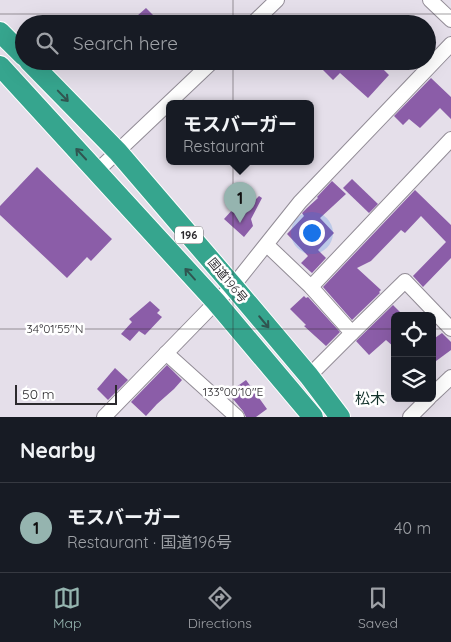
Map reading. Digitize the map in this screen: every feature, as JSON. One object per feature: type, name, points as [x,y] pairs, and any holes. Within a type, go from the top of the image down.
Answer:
[{"type":"highway","points":[[0,32],[15,47]]},
{"type":"highway","name":"国道196号","points":[[0,66],[216,302],[313,417]]},
{"type":"highway","name":"国道196号","points":[[38,70],[118,152],[309,376],[340,417]]},
{"type":"street","points":[[261,15],[277,0]]},
{"type":"street","points":[[430,0],[451,20]]},
{"type":"street","points":[[436,60],[451,44]]},
{"type":"street","points":[[172,100],[204,70]]},
{"type":"street","points":[[104,417],[233,286],[300,202],[426,70]]},
{"type":"street","points":[[97,171],[166,106]]},
{"type":"street","points":[[311,287],[451,139]]},
{"type":"street","points":[[267,245],[311,287],[352,333]]},
{"type":"street","points":[[309,376],[405,281],[451,328]]},
{"type":"street","points":[[166,353],[237,417]]},
{"type":"street","points":[[436,391],[451,377]]},
{"type":"street","points":[[410,417],[425,402]]},
{"type":"building","points":[[146,8],[153,15],[138,15]]},
{"type":"building","points":[[323,70],[384,70],[389,75],[368,98],[340,73],[333,80]]},
{"type":"building","points":[[431,78],[451,97],[451,119],[440,108],[420,128],[409,119],[403,125],[394,116]]},
{"type":"building","points":[[37,167],[112,239],[91,261],[87,257],[67,278],[0,215],[0,206]]},
{"type":"building","points":[[352,179],[378,204],[369,213],[343,188]]},
{"type":"building","points":[[332,181],[346,194],[320,218],[334,233],[318,250],[326,258],[312,273],[301,263],[308,256],[287,234],[304,216],[302,213]]},
{"type":"building","points":[[415,190],[451,225],[451,258],[423,287],[413,276],[446,242],[421,216],[405,233],[401,230],[371,261],[357,268],[381,290],[352,320],[323,287]]},
{"type":"building","points":[[259,196],[262,198],[251,219],[253,226],[244,237],[224,219],[233,209],[241,215]]},
{"type":"building","points":[[304,296],[308,297],[340,332],[326,346],[304,326],[306,325],[290,309]]},
{"type":"building","points":[[150,301],[160,310],[157,313],[162,317],[145,335],[139,331],[130,341],[121,334],[132,322],[129,319]]},
{"type":"building","points":[[393,305],[400,312],[391,312],[391,344],[386,340],[369,355],[356,341]]},
{"type":"building","points":[[442,333],[451,342],[451,350],[436,361],[436,357],[436,337]]},
{"type":"building","points":[[167,365],[182,380],[146,416],[131,402]]},
{"type":"building","points":[[115,368],[128,380],[108,400],[97,389]]},
{"type":"building","points":[[246,380],[267,409],[256,417],[246,417],[228,393]]},
{"type":"place","name":"モスバーガー","points":[[240,223]]},
{"type":"district","name":"松木","points":[[370,398]]}]
